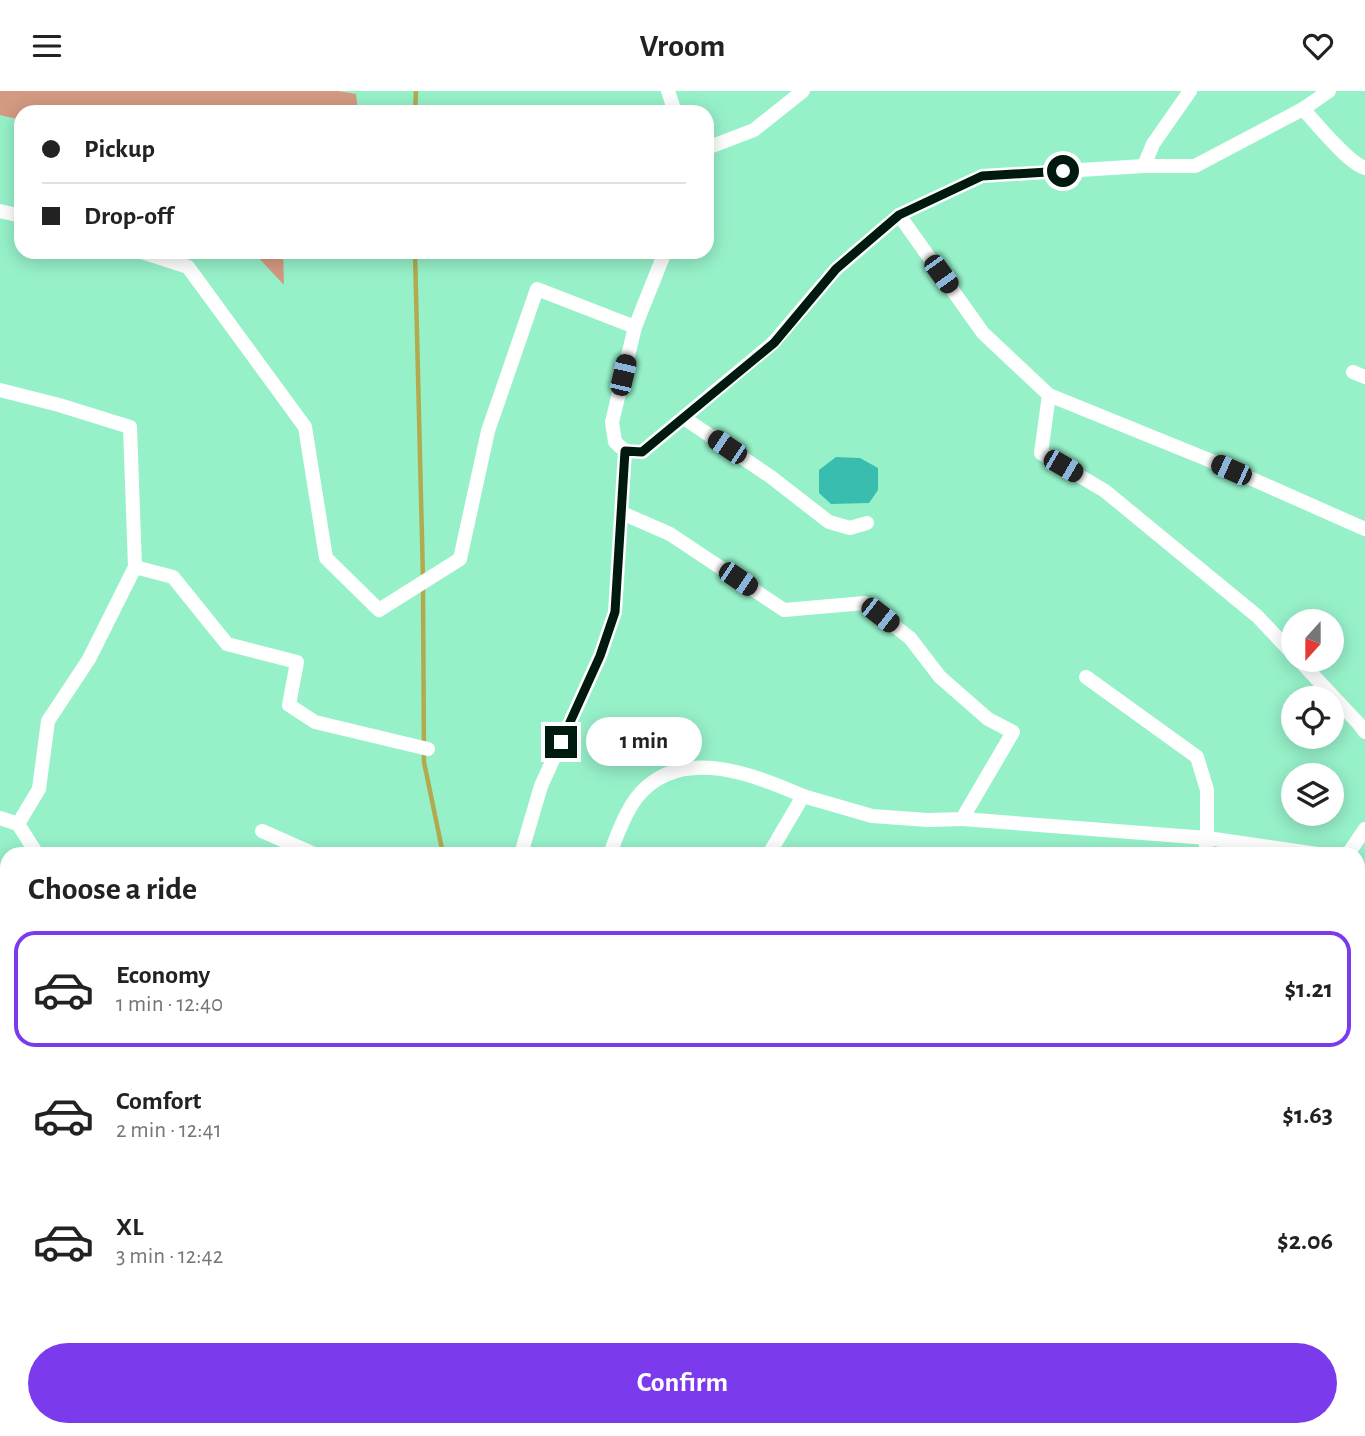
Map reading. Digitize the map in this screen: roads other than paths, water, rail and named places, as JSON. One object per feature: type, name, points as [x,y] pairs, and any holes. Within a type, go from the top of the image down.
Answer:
[{"type":"street","points":[[714,145],[754,130],[803,91]]},
{"type":"street","points":[[1144,166],[1153,144],[1190,91]]},
{"type":"street","points":[[662,259],[635,327],[612,422],[615,442],[625,451],[642,452],[774,343],[836,269],[899,215],[982,176],[1144,166],[1195,166],[1303,109],[1329,91]]},
{"type":"street","points":[[1303,109],[1359,167],[1365,168]]},
{"type":"street","points":[[899,215],[983,333],[1049,395],[1209,460],[1365,529]]},
{"type":"street","points":[[163,259],[188,267],[305,427],[326,558],[379,610],[460,559],[488,431],[537,289],[635,327]]},
{"type":"street","points":[[0,390],[130,427],[135,567],[89,659],[48,721],[39,789],[18,824]]},
{"type":"street","points":[[1049,395],[1041,453],[1105,491],[1257,616],[1281,641]]},
{"type":"street","points":[[684,418],[771,477],[829,522],[850,528],[867,523]]},
{"type":"street","points":[[523,847],[541,786],[600,656],[615,612],[625,451]]},
{"type":"street","points":[[622,513],[670,534],[784,610],[865,603],[909,638],[940,677],[988,719],[1013,732],[962,819]]},
{"type":"street","points":[[135,567],[173,577],[227,644],[297,661],[289,705],[315,722],[428,749]]},
{"type":"street","points":[[1310,672],[1365,733]]},
{"type":"street","points":[[1086,677],[1198,757],[1207,790],[1206,847]]},
{"type":"street","points":[[613,847],[637,797],[653,781],[671,772],[702,766],[763,778],[803,796],[872,815],[928,820],[962,819],[1207,838],[1269,847]]},
{"type":"street","points":[[773,847],[803,796]]},
{"type":"street","points":[[0,818],[18,824],[33,847]]},
{"type":"street","points":[[1353,847],[1365,829]]},
{"type":"street","points":[[262,831],[298,847]]},
{"type":"waterway","points":[[415,105],[416,91]]},
{"type":"waterway","points":[[415,259],[423,579]]},
{"type":"waterway","points":[[423,587],[424,762],[442,847]]}]
